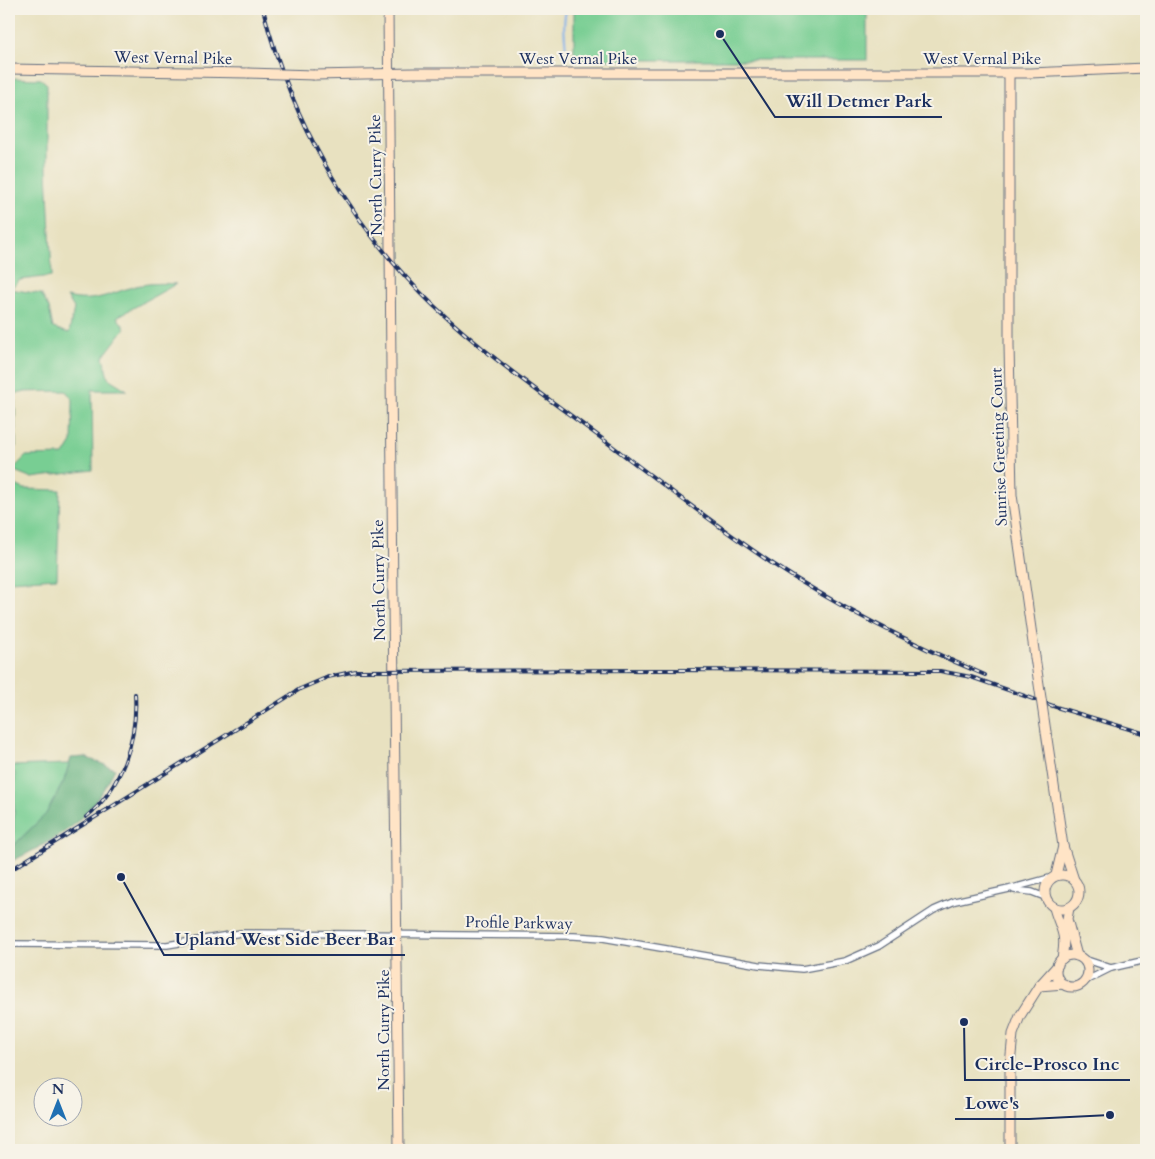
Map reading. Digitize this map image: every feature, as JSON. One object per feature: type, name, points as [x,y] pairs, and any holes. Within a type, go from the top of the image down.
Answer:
[{"type":"main road","name":"North Curry Pike","points":[[388,9],[391,492],[399,1150]]},
{"type":"main road","name":"West Vernal Pike","points":[[9,69],[314,75],[388,73],[1009,73],[1146,68]]},
{"type":"main road","name":"Sunrise Greeting Court","points":[[1009,73],[1009,345],[1012,488],[1016,534],[1034,657],[1064,846],[1074,880]]},
{"type":"main road","name":"Sunrise Greeting Court","points":[[1055,876],[1064,846]]},
{"type":"main road","points":[[1064,874],[1074,880],[1079,890],[1079,895],[1073,905],[1063,909],[1054,907],[1048,902],[1045,897],[1046,885],[1055,876],[1064,874]]},
{"type":"main road","points":[[1054,907],[1064,943],[1057,974],[1064,984]]},
{"type":"main road","points":[[1039,986],[1064,984],[1077,986],[1085,981],[1088,971],[1087,966],[1079,957],[1067,919],[1068,908]]},
{"type":"main road","points":[[1010,1150],[1010,1065],[1013,1034],[1020,1016],[1039,986],[1060,962],[1069,956],[1079,957]]},
{"type":"street","name":"Profile Parkway","points":[[9,944],[168,945],[241,933],[574,936],[603,938],[759,965],[802,969],[845,961],[879,946],[934,910],[955,901],[1055,876]]},
{"type":"street","name":"Profile Parkway","points":[[1009,889],[1032,892],[1045,897]]},
{"type":"street","points":[[1079,957],[1111,968]]},
{"type":"street","points":[[1085,981],[1111,968],[1146,960]]},
{"type":"green space","points":[[574,9],[867,9],[867,60],[574,60]]},
{"type":"green space","points":[[9,78],[41,79],[47,84],[47,170],[52,276],[20,280],[10,289],[41,294],[49,308],[53,328],[69,333],[74,308],[67,297],[86,299],[102,297],[141,285],[176,284],[117,317],[125,328],[103,357],[108,378],[127,390],[92,390],[93,470],[32,478],[12,470],[26,456],[64,455],[72,442],[73,400],[66,391],[20,392],[15,395],[16,447],[9,453]]},
{"type":"green space","points":[[9,482],[24,489],[60,490],[57,578],[9,581]]},
{"type":"green space","points":[[85,757],[115,769],[98,798],[70,828],[25,855],[9,862],[9,850],[46,814],[64,781],[71,758]]},
{"type":"green space","points":[[69,764],[64,781],[46,814],[13,846],[15,773],[9,772],[9,766]]},
{"type":"waterway","points":[[566,50],[564,23],[567,9]]},
{"type":"railway","points":[[263,9],[290,91],[327,169],[375,241],[433,305],[478,345],[525,382],[696,510],[773,564],[824,596],[877,624],[930,651],[985,675]]},
{"type":"railway","points":[[9,871],[300,689],[328,677],[356,671],[940,671],[971,677],[1056,707],[1146,734]]},
{"type":"railway","points":[[86,817],[109,792],[125,762],[134,728],[135,694]]},
{"type":"place","name":"Will Detmer Park","points":[[720,34]]},
{"type":"place","name":"Upland West Side Beer Bar","points":[[121,877]]},
{"type":"place","name":"Circle-Prosco Inc","points":[[964,1022]]},
{"type":"place","name":"Lowe's","points":[[1110,1115]]}]
